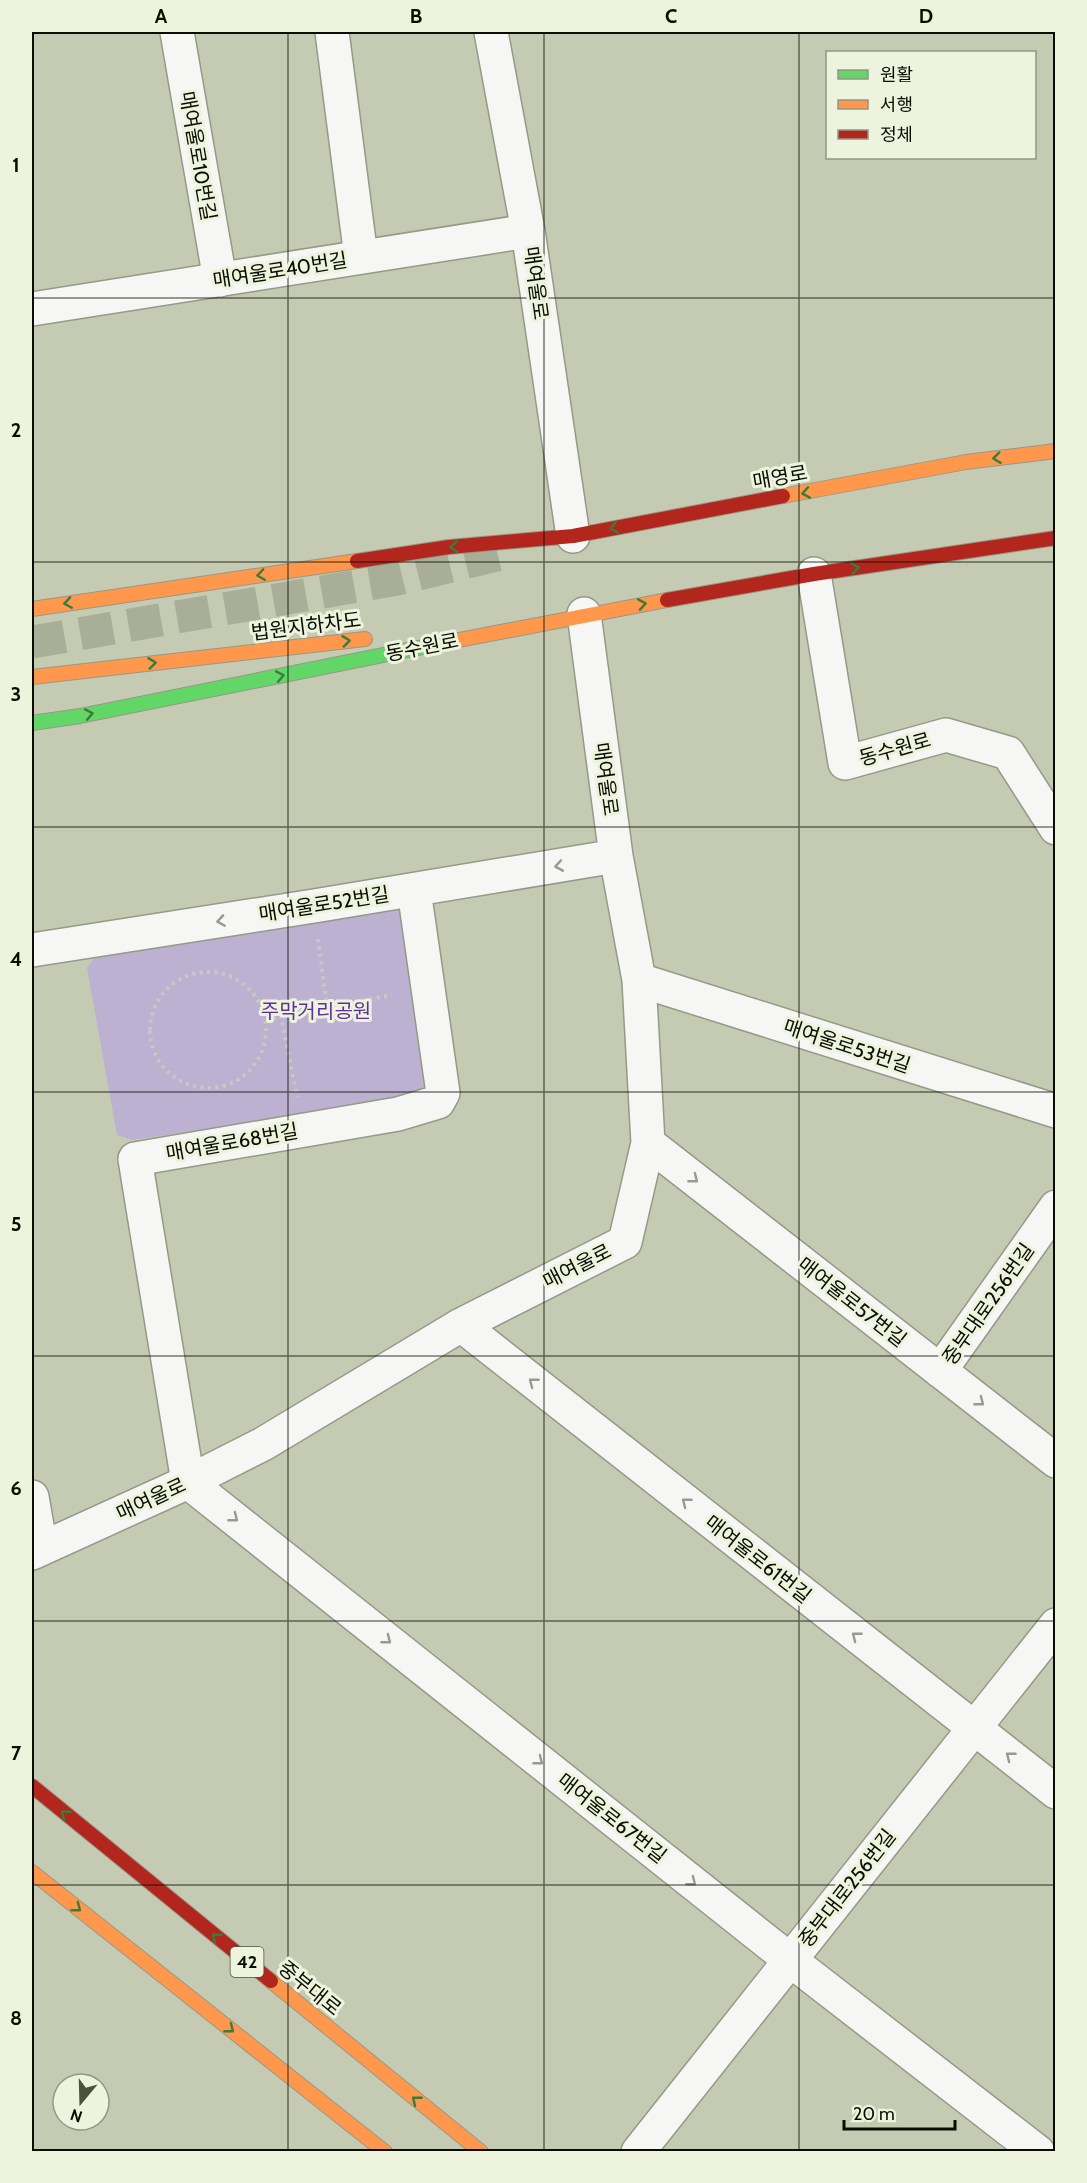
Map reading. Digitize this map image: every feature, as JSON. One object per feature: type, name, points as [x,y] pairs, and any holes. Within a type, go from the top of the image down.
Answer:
[{"type":"main road","name":"매영로","points":[[32,609],[448,547],[573,536],[966,462],[1056,451]]},
{"type":"main road","name":"동수원로","points":[[32,723],[80,716],[584,614],[814,574],[1056,538]]},
{"type":"main road","points":[[431,631],[584,614]]},
{"type":"main road","name":"법원지하차도","points":[[32,677],[384,637]]},
{"type":"main road","name":"중부대로","points":[[32,1786],[480,2151]]},
{"type":"main road","points":[[32,1872],[385,2151]]},
{"type":"main road","points":[[458,2151],[462,2137]]},
{"type":"street","name":"매여울로10번길","points":[[177,32],[220,280]]},
{"type":"street","points":[[332,32],[361,257]]},
{"type":"street","name":"매여울로","points":[[491,32],[528,231],[573,536]]},
{"type":"street","name":"매여울로40번길","points":[[32,309],[528,231]]},
{"type":"street","name":"동수원로","points":[[814,574],[845,763],[946,735],[1008,753],[1056,828]]},
{"type":"street","name":"매여울로","points":[[36,1551],[188,1482],[263,1444],[461,1325],[625,1242],[648,1143],[639,980],[616,856],[584,614]]},
{"type":"street","name":"매여울로52번길","points":[[32,950],[616,856]]},
{"type":"street","name":"매여울로68번길","points":[[188,1482],[135,1159],[398,1114],[438,1102],[443,1093],[414,890]]},
{"type":"street","name":"매여울로53번길","points":[[639,980],[1056,1111]]},
{"type":"street","name":"매여울로57번길","points":[[648,1143],[1056,1461]]},
{"type":"street","name":"중부대로256번길","points":[[940,1371],[1056,1207]]},
{"type":"street","name":"매여울로61번길","points":[[461,1325],[1056,1792]]},
{"type":"street","name":"매여울로67번길","points":[[188,1482],[790,1960],[1038,2151]]},
{"type":"street","points":[[32,1497],[36,1551]]},
{"type":"street","name":"중부대로256번길","points":[[638,2151],[1056,1625]]},
{"type":"path","points":[[314,906],[327,1007]]},
{"type":"path","points":[[197,972],[216,972],[234,977],[249,988],[260,1003],[266,1021],[267,1039],[261,1057],[250,1072],[234,1083],[216,1088],[196,1088],[177,1080],[162,1067],[152,1049],[149,1029],[153,1009],[158,1000],[163,992],[178,979],[197,972]]},
{"type":"path","points":[[266,1021],[281,1016],[428,989]]},
{"type":"path","points":[[281,1016],[304,1130]]},
{"type":"green space","name":"주막거리공원","points":[[409,907],[432,1095],[132,1140],[117,1135],[87,968],[103,946]]},
{"type":"tunnel","points":[[32,642],[398,579],[513,551]]},
{"type":"traffic: fast","points":[[32,723],[80,716],[428,646]]},
{"type":"traffic: slow","points":[[783,496],[966,462],[1056,451]]},
{"type":"traffic: slow","points":[[32,609],[357,561]]},
{"type":"traffic: slow","points":[[428,646],[667,600]]},
{"type":"traffic: slow","points":[[32,677],[365,639]]},
{"type":"traffic: slow","points":[[32,1872],[385,2152]]},
{"type":"traffic: slow","points":[[271,1981],[481,2152]]},
{"type":"traffic: jam","points":[[357,561],[449,547],[573,536],[783,496]]},
{"type":"traffic: jam","points":[[667,600],[814,574],[1056,538]]},
{"type":"traffic: jam","points":[[32,1786],[271,1981]]}]
